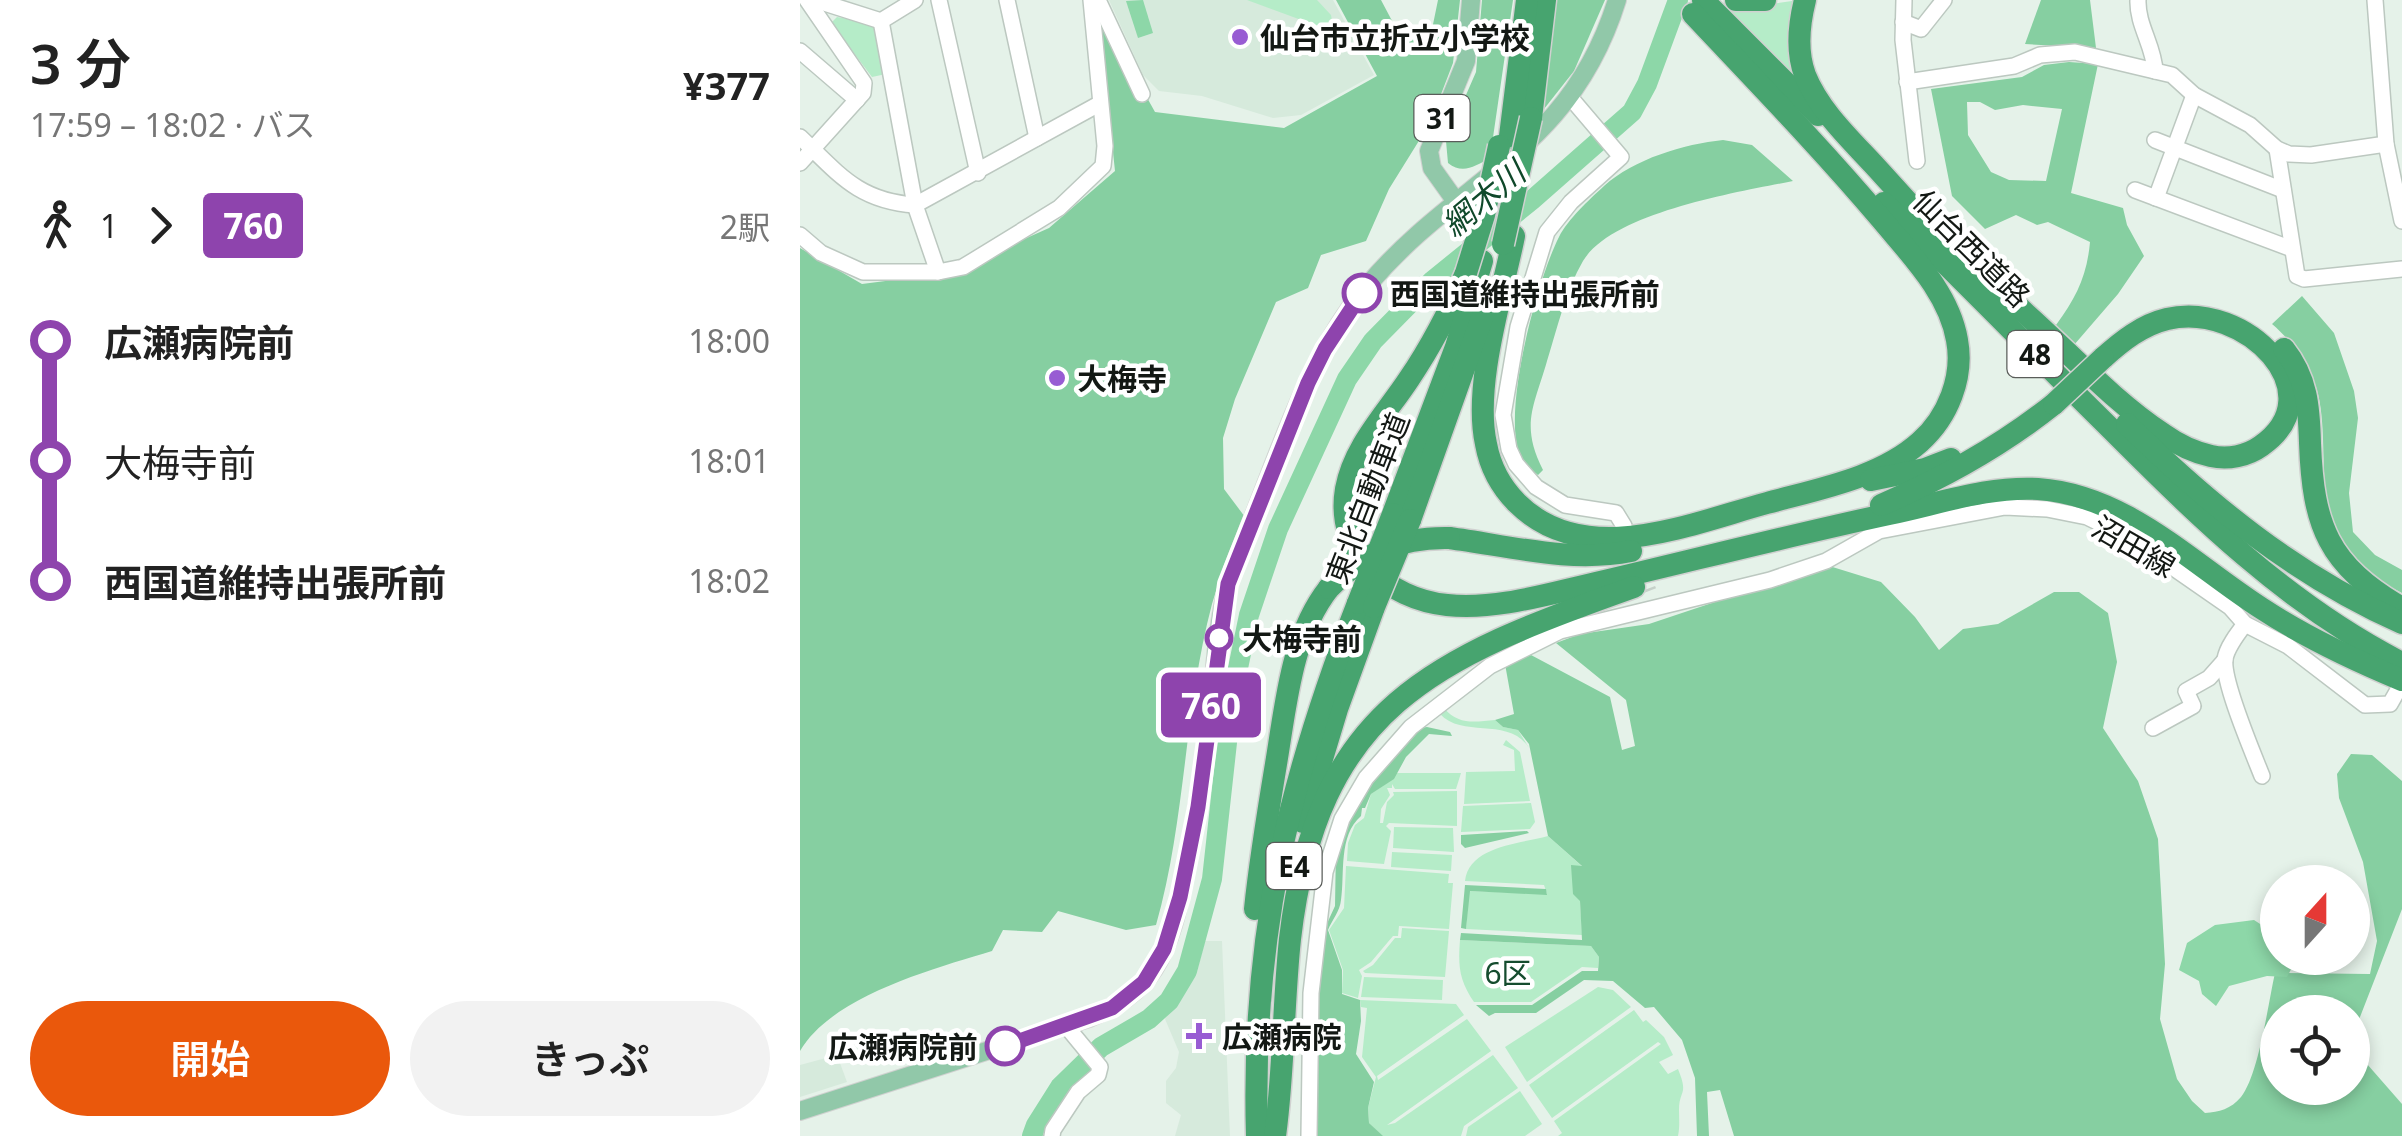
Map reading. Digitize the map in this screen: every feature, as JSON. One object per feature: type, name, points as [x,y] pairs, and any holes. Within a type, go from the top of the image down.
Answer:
[{"type":"highway","points":[[1527,0],[1509,72],[1504,141],[1474,267],[1436,338],[1368,436],[1345,493],[1347,528],[1364,564],[1400,592],[1424,601],[1469,606],[1529,598],[1987,492],[2037,489],[2081,497],[2126,515],[2266,612],[2341,653],[2396,691]]},
{"type":"highway","points":[[1545,0],[1530,118],[1483,398],[1486,444],[1500,483],[1529,515],[1570,535],[1615,539],[1818,489],[1942,464],[2049,399]]},
{"type":"highway","points":[[1736,0],[1765,0]]},
{"type":"highway","points":[[1805,0],[1799,46],[1804,73],[1849,138],[1943,240],[2122,404],[2178,444],[2206,455],[2233,458],[2260,447],[2284,415],[2288,388],[2276,360],[2251,335],[2220,321],[2185,316],[2167,319],[2098,353]]},
{"type":"highway","points":[[1692,5],[1898,240],[1940,295],[1955,329],[1958,358],[1954,387],[1932,430],[1890,463],[1818,489]]},
{"type":"highway","name":"仙台西道路","points":[[1692,5],[1943,240],[2220,511],[2305,572],[2402,623]]},
{"type":"highway","name":"仙台西道路","points":[[1692,5],[2208,526],[2316,613],[2402,663]]},
{"type":"highway","name":"東北自動車道","points":[[1257,1136],[1261,970],[1268,910],[1304,756],[1473,350],[1508,240]]},
{"type":"highway","name":"東北自動車道","points":[[1402,517],[1456,347],[1474,267]]},
{"type":"highway","points":[[1826,527],[1994,450],[2138,316],[2171,305],[2210,304],[2238,313],[2263,328],[2288,352],[2304,382],[2308,400],[2313,490],[2326,540],[2349,570],[2402,608]]},
{"type":"highway","points":[[1256,1092],[1251,973],[1259,869],[1299,648],[1312,611],[1329,588],[1358,561],[1391,544],[1410,540],[1449,538],[1550,554],[1603,554],[1650,546],[1713,517]]},
{"type":"highway","points":[[1275,1136],[1290,936],[1302,874],[1329,792],[1365,735],[1416,685],[1472,650],[1540,620],[1722,555]]},
{"type":"highway","name":"東北自動車道","points":[[1275,1136],[1274,1034],[1288,898],[1306,812],[1366,605]]},
{"type":"main road","name":"31","points":[[1457,204],[1432,168],[1429,151],[1466,61],[1471,0]]},
{"type":"main road","name":"31","points":[[800,1112],[1112,1008],[1155,968],[1180,897],[1198,807],[1228,584],[1308,383],[1343,320],[1370,283],[1398,253],[1520,152],[1570,97],[1598,50],[1617,0]]},
{"type":"street","points":[[800,163],[863,93],[864,83],[807,0]]},
{"type":"street","points":[[815,0],[880,22]]},
{"type":"street","points":[[880,22],[914,0]]},
{"type":"street","points":[[938,0],[978,173]]},
{"type":"street","points":[[1008,0],[1037,138]]},
{"type":"street","points":[[1095,0],[1142,94]]},
{"type":"street","points":[[800,235],[821,253],[863,272],[938,272],[964,267],[1059,208],[1103,166],[1095,0]]},
{"type":"street","points":[[1904,0],[1907,82],[1917,161]]},
{"type":"street","points":[[1903,22],[1921,29],[1944,0]]},
{"type":"street","points":[[2138,0],[2155,71]]},
{"type":"street","points":[[2375,0],[2386,144],[2402,220]]},
{"type":"street","points":[[880,22],[915,205],[938,272]]},
{"type":"street","points":[[800,51],[857,100]]},
{"type":"street","points":[[1907,82],[2014,66],[2040,55],[2075,52],[2172,75],[2194,95],[2250,125],[2276,149],[2289,154],[2311,155],[2386,144]]},
{"type":"street","points":[[2156,198],[2194,95]]},
{"type":"street","points":[[1570,97],[1617,152],[1547,232],[1518,327],[1504,414],[1509,449],[1536,487],[1565,505],[1616,513],[1624,526]]},
{"type":"street","points":[[800,138],[858,192],[896,204],[915,205],[1099,104]]},
{"type":"street","points":[[2155,140],[2283,190]]},
{"type":"street","points":[[2276,149],[2296,276],[2304,279],[2402,269]]},
{"type":"street","points":[[2135,190],[2292,249]]},
{"type":"street","name":"沼田線","points":[[1308,1136],[1311,994],[1324,872],[1342,819],[1366,778],[1411,726],[1505,658],[1560,631],[1770,580],[1826,562],[1879,531],[2005,508],[2047,509],[2086,517],[2132,540],[2230,607],[2246,624],[2288,646],[2365,706],[2396,691]]},
{"type":"street","points":[[1649,592],[1657,608]]},
{"type":"street","points":[[2153,728],[2193,706],[2186,691],[2208,678],[2246,624]]},
{"type":"street","points":[[2224,660],[2241,724],[2262,776]]},
{"type":"street","points":[[2396,691],[2402,717]]},
{"type":"street","points":[[1052,1136],[1078,1092],[1098,1076],[1100,1066],[1067,1026]]},
{"type":"shaded area","name":"仙台市立折立小学校","points":[[1109,0],[1333,0],[1374,75],[1301,115],[1273,118],[1202,96],[1159,91],[1143,75]]},
{"type":"shaded area","points":[[1143,0],[1153,33],[1138,38],[1126,1]]},
{"type":"shaded area","points":[[1336,0],[1381,0],[1399,34],[1430,39],[1438,0],[1460,0],[1453,63],[1430,123],[1389,189],[1366,241],[1321,255],[1308,288],[1276,302],[1235,399],[1223,438],[1224,489],[1245,517],[1216,593],[1203,644],[1173,845],[1156,925],[1126,930],[1058,911],[1042,932],[1003,930],[992,951],[914,976],[859,1000],[815,1032],[800,1051],[800,248],[862,284],[948,273],[1049,228],[1115,171],[1098,10],[1155,112],[1284,128],[1377,76]]},
{"type":"shaded area","points":[[1482,0],[1513,0],[1490,158],[1469,168],[1459,168],[1448,163],[1446,141],[1476,72]]},
{"type":"shaded area","points":[[1556,0],[1605,0],[1574,71],[1544,109]]},
{"type":"shaded area","points":[[2041,0],[2090,0],[2096,48],[2025,44]]},
{"type":"shaded area","points":[[2098,64],[2071,193],[2123,208],[2127,225],[2144,256],[2118,294],[2074,345],[2056,325],[2079,286],[2090,242],[2048,222],[2037,225],[2016,215],[1985,229],[1952,196],[1931,89],[2022,77],[2044,65]],"holes":[[[1967,102],[1980,102],[1995,110],[2023,105],[2062,109],[2046,181],[2009,180],[1991,172],[1968,135]]]},
{"type":"shaded area","points":[[1723,140],[1752,145],[1793,181],[1711,198],[1648,217],[1598,244],[1583,261],[1567,297],[1534,404],[1532,440],[1543,470],[1538,475],[1519,452],[1515,406],[1532,312],[1559,237],[1616,176],[1676,149]]},
{"type":"shaded area","points":[[2302,296],[2334,333],[2354,391],[2358,418],[2349,493],[2353,532],[2375,555],[2402,570],[2402,593],[2357,564],[2342,546],[2333,526],[2327,505],[2315,384],[2300,356],[2272,324]]},
{"type":"shaded area","points":[[1826,565],[1881,582],[1915,617],[1939,650],[1963,629],[1998,624],[2054,592],[2079,592],[2108,613],[2117,662],[2103,728],[2138,781],[2158,839],[2165,964],[2160,1019],[2177,1079],[2205,1113],[2220,1111],[2241,1097],[2260,1046],[2260,1105],[2370,1105],[2370,1067],[2402,1104],[2402,1136],[1734,1136],[1720,1090],[1707,1092],[1709,1136],[1697,1136],[1695,1078],[1682,1040],[1654,1007],[1645,1008],[1613,981],[1584,980],[1536,1013],[1489,1016],[1476,1005],[1532,1005],[1582,971],[1598,971],[1599,957],[1591,946],[1460,940],[1461,933],[1582,940],[1580,901],[1573,894],[1571,865],[1582,866],[1548,836],[1529,744],[1518,730],[1503,727],[1495,720],[1514,714],[1505,664],[1531,655],[1610,697],[1622,750],[1635,746],[1626,700],[1556,643],[1580,634],[1649,624]]},
{"type":"shaded area","points":[[1420,728],[1450,732],[1452,736],[1429,734],[1406,757],[1394,779],[1371,794],[1362,808],[1346,844],[1340,904],[1328,930],[1342,970],[1342,994],[1360,1000],[1356,1054],[1374,1082],[1369,1123],[1383,1136],[1314,1136],[1316,1005],[1324,930],[1335,906],[1336,847],[1364,790]]},
{"type":"shaded area","points":[[2351,754],[2372,755],[2402,781],[2402,909],[2369,995],[2270,995],[2275,975],[2370,975],[2377,941],[2370,902],[2370,865],[2364,865],[2339,798],[2337,774]]},
{"type":"shaded area","points":[[1527,831],[1465,848],[1461,844],[1461,835]]},
{"type":"shaded area","points":[[1465,885],[1546,889],[1547,895],[1470,891],[1466,929],[1461,928]]},
{"type":"shaded area","points":[[2254,920],[2260,924],[2260,975],[2287,977],[2267,976],[2229,986],[2216,1006],[2202,994],[2199,981],[2179,970],[2187,943],[2215,925]]},
{"type":"shaded area","name":"広瀬病院","points":[[1205,941],[1222,941],[1230,1136],[1175,1136],[1181,1115],[1166,1103],[1166,1081],[1176,1068],[1179,1052],[1165,1019],[1196,976]]},
{"type":"shaded area","points":[[837,1055],[847,1082],[800,1097],[800,1065]]},
{"type":"green space","points":[[1247,0],[1317,0],[1331,15],[1334,32]]},
{"type":"green space","points":[[1717,0],[1738,9],[1799,0],[1807,91]]},
{"type":"green space","points":[[837,17],[875,24],[886,74],[872,77],[831,23]]},
{"type":"green space","points":[[1444,708],[1461,720],[1495,720],[1503,727],[1518,730],[1529,748],[1510,733],[1450,721],[1440,714]]},
{"type":"green space","points":[[1506,740],[1520,752],[1530,801],[1464,804],[1466,772],[1515,771],[1514,750],[1503,745]]},
{"type":"green space","points":[[1395,773],[1461,773],[1456,789],[1395,789],[1392,784],[1392,788],[1387,788],[1390,795],[1381,809],[1380,823],[1393,792],[1457,791],[1457,826],[1389,823],[1384,864],[1347,861],[1348,843],[1355,825],[1364,818],[1371,794],[1393,779]]},
{"type":"green space","points":[[1531,803],[1535,822],[1530,829],[1461,832],[1463,806]]},
{"type":"green space","points":[[1394,827],[1453,828],[1454,852],[1393,848]]},
{"type":"green space","points":[[1548,836],[1584,868],[1580,901],[1582,935],[1466,929],[1469,891],[1547,894],[1544,885],[1465,881],[1476,860],[1497,848]]},
{"type":"green space","points":[[1392,852],[1452,855],[1451,871],[1391,867]]},
{"type":"green space","points":[[1346,866],[1449,874],[1448,883],[1453,883],[1449,929],[1399,926],[1398,936],[1393,936],[1359,970],[1362,976],[1358,998],[1342,993],[1343,970],[1329,930],[1344,908]]},
{"type":"green space","points":[[1402,928],[1449,931],[1445,977],[1363,971],[1373,965],[1395,938],[1401,938]]},
{"type":"green space","name":"6区","points":[[1460,940],[1591,946],[1599,957],[1598,968],[1582,967],[1531,1002],[1474,1002],[1461,972]]},
{"type":"green space","points":[[1364,977],[1443,980],[1442,1000],[1361,997]]},
{"type":"green space","points":[[1598,987],[1613,990],[1631,1007],[1527,1082],[1505,1047]]},
{"type":"green space","points":[[1360,1000],[1456,1004],[1464,1015],[1377,1076],[1378,1080],[1467,1019],[1491,1051],[1387,1125],[1493,1055],[1518,1088],[1464,1126],[1461,1136],[1382,1136],[1369,1123],[1368,1108],[1376,1077],[1362,1057],[1367,1008],[1361,1007]]},
{"type":"green space","points":[[1634,1010],[1664,1037],[1673,1055],[1659,1062],[1668,1074],[1678,1069],[1683,1088],[1678,1136],[1558,1136],[1562,1133],[1554,1121],[1661,1044],[1658,1042],[1552,1118],[1529,1085]]},
{"type":"green space","points":[[1520,1091],[1542,1124],[1525,1136],[1466,1136],[1468,1127]]},
{"type":"waterway","name":"網木川","points":[[1032,1136],[1060,1087],[1101,1047],[1149,1019],[1169,1001],[1187,971],[1212,879],[1232,697],[1249,615],[1278,529],[1347,379],[1373,341],[1432,281],[1632,112],[1647,84],[1678,0]]},
{"type":"tunnel","points":[[1640,567],[1649,591]]},
{"type":"bus line","name":"760","points":[[1005,1046],[1112,1008],[1155,968],[1172,927],[1198,807],[1228,584],[1308,383],[1362,293]]},
{"type":"place","name":"仙台市立折立小学校","points":[[1240,37]]},
{"type":"place","name":"西国道維持出張所前","points":[[1362,293]]},
{"type":"place","name":"大梅寺","points":[[1057,378]]},
{"type":"place","name":"大梅寺前","points":[[1219,638]]},
{"type":"place","name":"広瀬病院","points":[[1199,1036]]},
{"type":"place","name":"広瀬病院前","points":[[1005,1046]]}]
